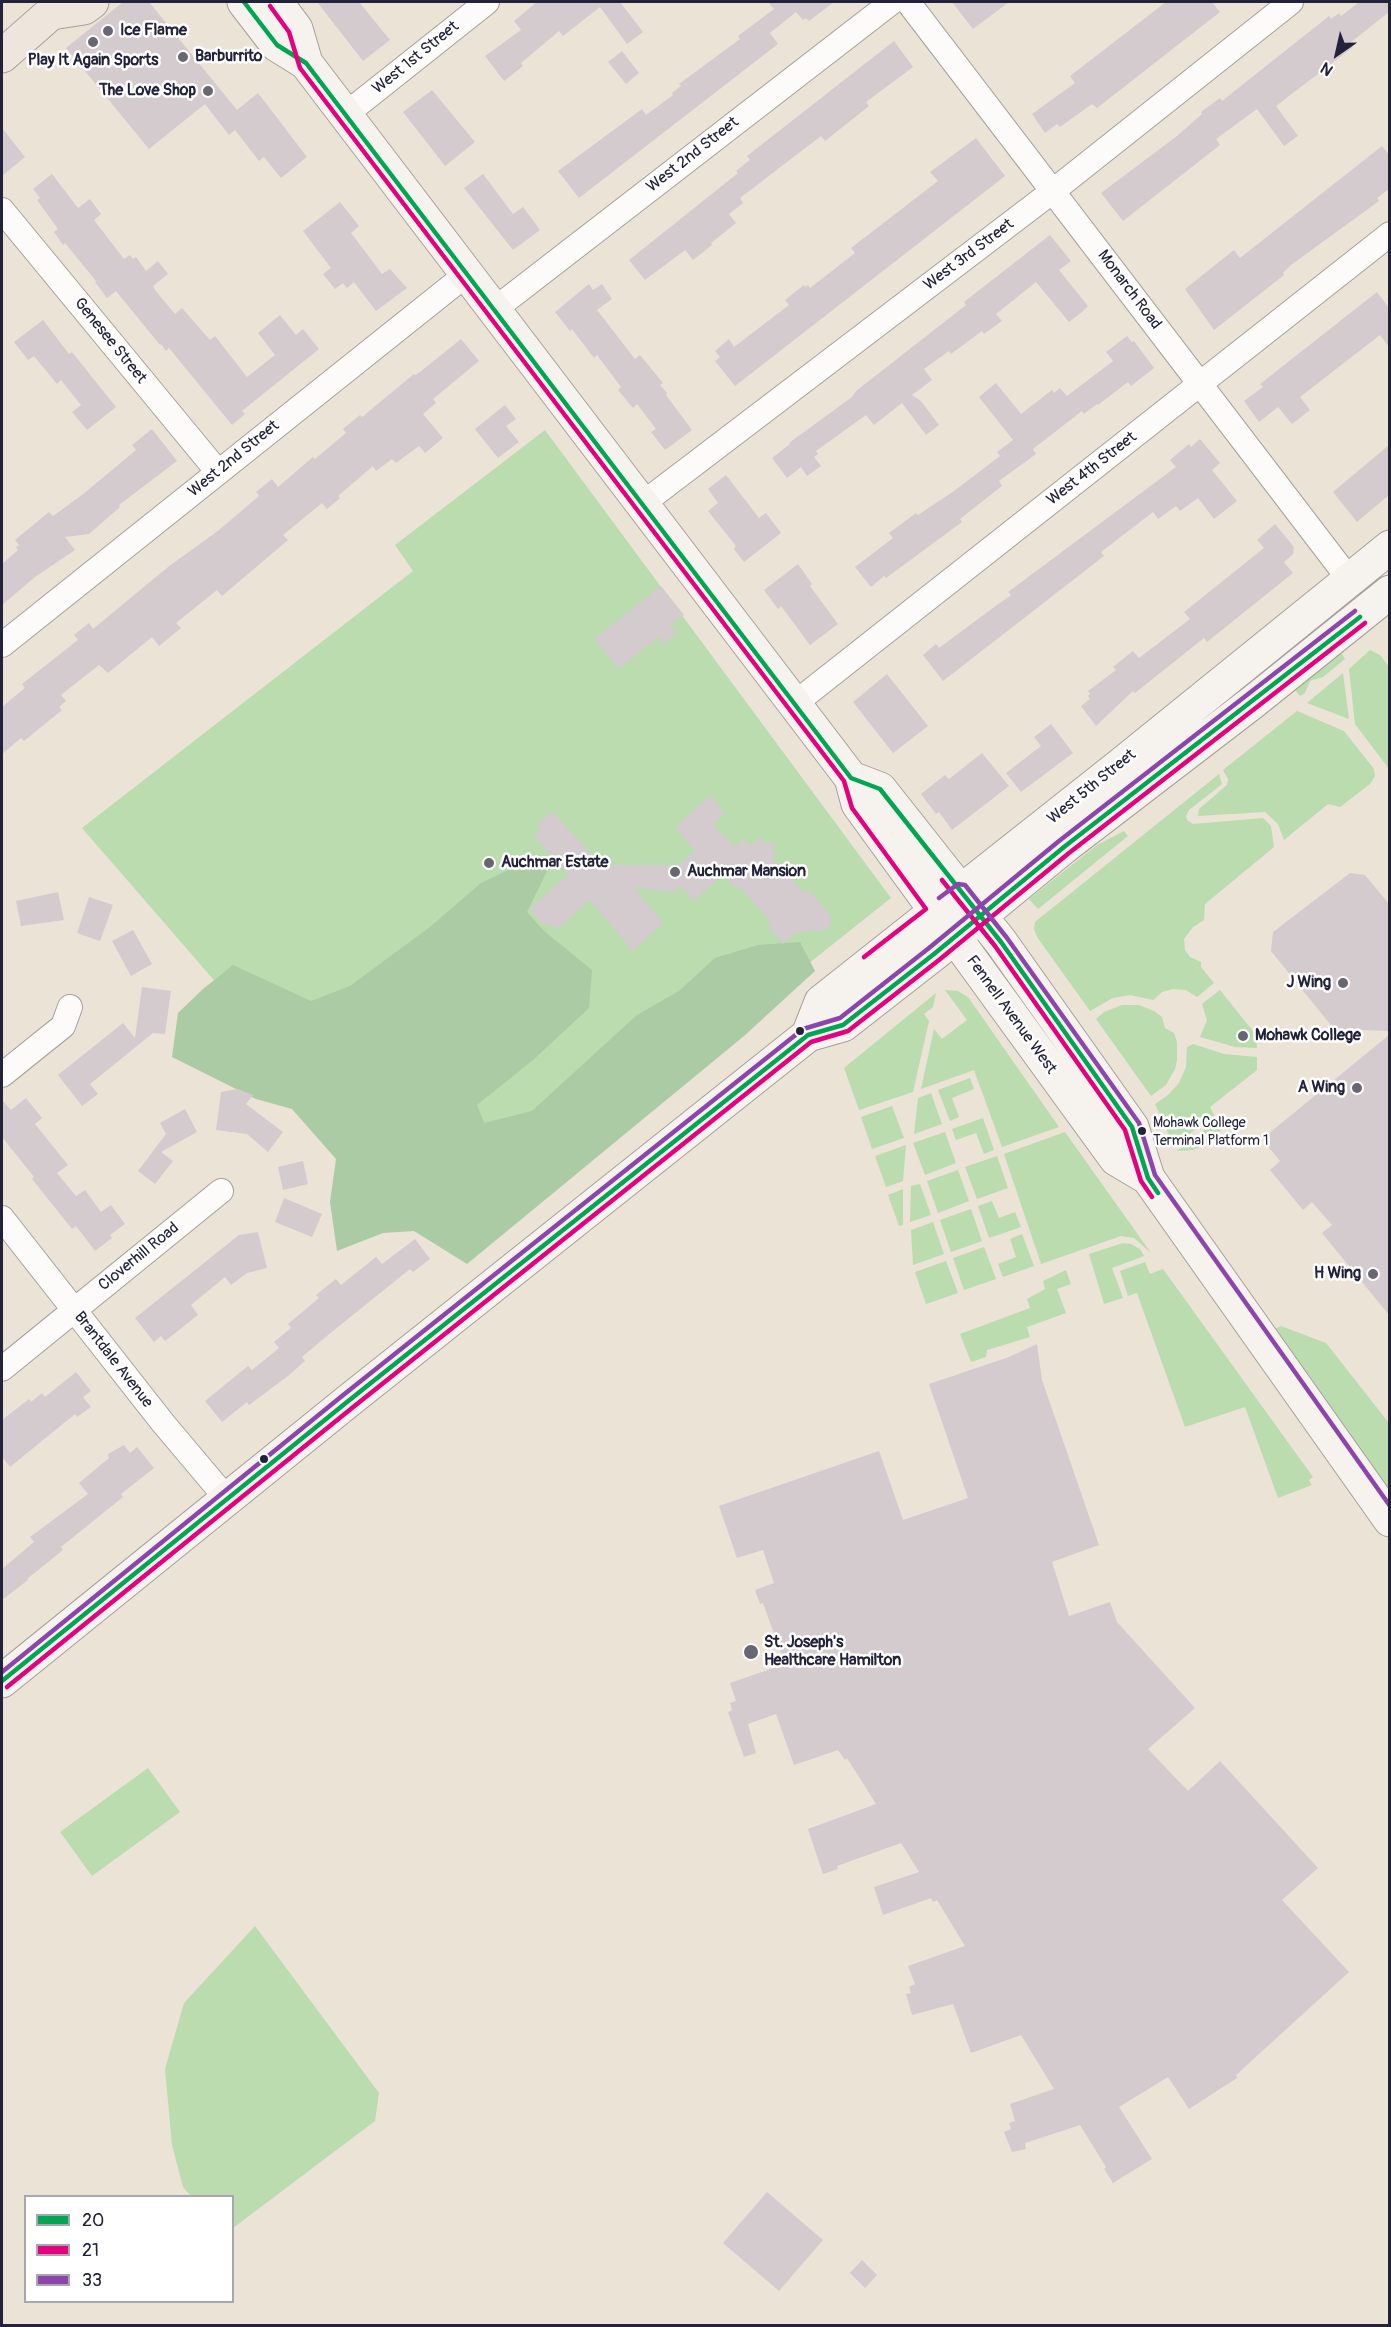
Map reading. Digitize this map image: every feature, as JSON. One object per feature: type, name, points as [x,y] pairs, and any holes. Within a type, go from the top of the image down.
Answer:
[{"type":"main road","points":[[2,56],[54,7],[84,8],[92,2]]},
{"type":"main road","name":"Fennell Avenue West","points":[[244,2],[277,45],[306,63],[346,114],[851,778],[880,789],[958,914],[1001,942],[1132,1127],[1148,1178],[1389,1520]]},
{"type":"main road","name":"Fennell Avenue West","points":[[276,2],[296,29],[306,63]]},
{"type":"main road","name":"West 5th Street","points":[[958,914],[1389,547]]},
{"type":"main road","name":"West 5th Street","points":[[2,1682],[227,1499],[808,1035],[821,1002],[1064,847],[1253,702],[1389,592]]},
{"type":"street","name":"West 1st Street","points":[[346,114],[487,2]]},
{"type":"street","name":"West 2nd Street","points":[[495,309],[892,2]]},
{"type":"street","name":"Monarch Road","points":[[908,2],[1349,579]]},
{"type":"street","name":"West 3rd Street","points":[[642,504],[1053,191],[1291,2]]},
{"type":"street","name":"Genesee Street","points":[[2,210],[218,472]]},
{"type":"street","name":"West 4th Street","points":[[794,704],[1389,234]]},
{"type":"street","name":"West 2nd Street","points":[[2,645],[468,273]]},
{"type":"street","points":[[2,1075],[63,1026],[70,1007]]},
{"type":"street","name":"Cloverhill Road","points":[[2,1369],[222,1191]]},
{"type":"street","name":"Brantdale Avenue","points":[[2,1218],[163,1424],[227,1499]]},
{"type":"green space","name":"Auchmar Estate","points":[[545,430],[891,898],[448,1250],[82,828],[413,571],[395,545]]},
{"type":"green space","points":[[1370,650],[1380,655],[1389,667],[1389,769],[1355,724],[1349,669]]},
{"type":"green space","points":[[1341,653],[1345,659],[1323,677],[1310,681],[1305,693],[1300,696],[1295,690]]},
{"type":"green space","points":[[1343,673],[1349,719],[1307,703]]},
{"type":"green space","points":[[1297,711],[1344,731],[1374,769],[1375,776],[1370,784],[1340,807],[1328,804],[1284,840],[1278,824],[1265,812],[1198,816],[1199,809],[1227,785],[1228,779],[1223,770]]},
{"type":"green space","points":[[1219,774],[1222,784],[1189,810],[1187,820],[1193,824],[1263,818],[1271,826],[1274,847],[1205,904],[1204,920],[1193,927],[1184,939],[1185,950],[1190,957],[1201,962],[1201,967],[1214,983],[1197,997],[1186,990],[1173,989],[1162,992],[1153,1000],[1130,995],[1113,998],[1090,1011],[1037,937],[1034,929],[1035,922]]},
{"type":"green space","points":[[1124,831],[1128,836],[1038,909],[1029,899],[1097,845]]},
{"type":"green space","points":[[527,861],[547,871],[527,912],[544,931],[592,970],[589,1008],[533,1060],[477,1105],[484,1123],[532,1111],[637,1015],[679,991],[715,958],[758,945],[800,942],[815,971],[744,1036],[467,1264],[414,1231],[383,1233],[337,1251],[330,1202],[336,1159],[292,1109],[256,1099],[172,1057],[178,1013],[233,965],[311,1001],[350,986],[430,927],[481,883]]},
{"type":"green space","points":[[945,990],[958,991],[968,997],[1059,1127],[1002,1147],[974,1070],[921,1089],[934,1029],[942,1039],[967,1020]]},
{"type":"green space","points":[[1220,990],[1256,1035],[1257,1048],[1235,1047],[1200,1037],[1207,1020],[1202,1004]]},
{"type":"green space","points":[[936,993],[933,1007],[924,1014],[929,1021],[913,1092],[859,1110],[844,1068]]},
{"type":"green space","points":[[1122,1005],[1139,1005],[1154,1011],[1162,1017],[1165,1028],[1174,1033],[1177,1042],[1175,1069],[1166,1085],[1151,1096],[1096,1019],[1104,1012]]},
{"type":"green space","points":[[1193,1044],[1224,1054],[1257,1057],[1257,1070],[1210,1107],[1214,1115],[1174,1146],[1155,1104],[1179,1083],[1186,1067],[1187,1047]]},
{"type":"green space","points":[[970,1078],[974,1089],[952,1098],[959,1117],[950,1121],[938,1090]]},
{"type":"green space","points":[[931,1093],[942,1124],[914,1134],[918,1098]]},
{"type":"green space","points":[[892,1106],[904,1138],[872,1149],[861,1117]]},
{"type":"green space","points":[[983,1118],[994,1150],[984,1154],[976,1133],[956,1140],[952,1129]]},
{"type":"green space","points":[[1217,1120],[1223,1128],[1206,1144],[1193,1150],[1177,1151]]},
{"type":"green space","points":[[945,1132],[956,1163],[925,1175],[913,1143]]},
{"type":"green space","points":[[1065,1132],[1151,1253],[1134,1238],[1121,1236],[1041,1264],[1004,1154]]},
{"type":"green space","points":[[906,1145],[903,1181],[886,1187],[875,1156]]},
{"type":"green space","points":[[997,1156],[1008,1188],[977,1199],[965,1167]]},
{"type":"green space","points":[[958,1170],[969,1201],[938,1213],[927,1181]]},
{"type":"green space","points":[[920,1184],[931,1215],[910,1222],[911,1186]]},
{"type":"green space","points":[[903,1189],[903,1225],[899,1226],[888,1195]]},
{"type":"green space","points":[[992,1201],[999,1218],[1015,1212],[1021,1227],[989,1238],[978,1206]]},
{"type":"green space","points":[[971,1209],[982,1241],[951,1252],[940,1220]]},
{"type":"green space","points":[[933,1222],[944,1254],[913,1265],[911,1230]]},
{"type":"green space","points":[[1022,1234],[1034,1266],[1003,1277],[998,1264],[1016,1257],[1010,1239]]},
{"type":"green space","points":[[1123,1243],[1140,1249],[1144,1256],[1112,1268],[1123,1298],[1104,1304],[1089,1254]]},
{"type":"green space","points":[[984,1247],[996,1279],[964,1290],[953,1258]]},
{"type":"green space","points":[[946,1261],[958,1293],[926,1304],[915,1272]]},
{"type":"green space","points":[[1145,1262],[1150,1274],[1163,1269],[1313,1477],[1309,1480],[1312,1485],[1278,1498],[1245,1407],[1185,1427],[1137,1293],[1128,1296],[1120,1271]]},
{"type":"green space","points":[[1066,1270],[1071,1284],[1057,1289],[1066,1313],[1027,1327],[1030,1337],[987,1350],[986,1357],[971,1362],[960,1334],[1030,1308],[1027,1299],[1045,1289],[1043,1281]]},
{"type":"green space","points":[[1281,1326],[1326,1343],[1389,1423],[1389,1488],[1273,1333]]},
{"type":"green space","points":[[148,1768],[180,1812],[92,1876],[60,1832]]},
{"type":"green space","points":[[255,1926],[379,2093],[375,2121],[234,2227],[234,2195],[190,2195],[183,2187],[172,2145],[165,2069],[184,2003]]},
{"type":"building","points":[[123,2],[149,2],[237,110],[258,93],[307,157],[281,178],[264,157],[259,161],[235,130],[229,135],[205,104],[149,149],[66,48]]},
{"type":"building","points":[[317,2],[359,2],[390,40],[363,61]]},
{"type":"building","points":[[537,2],[620,2],[643,32],[627,44],[600,7],[563,36],[559,31],[521,63],[523,66],[504,81],[485,56],[521,30],[514,21]]},
{"type":"building","points":[[768,2],[834,2],[809,21],[806,18],[803,20],[796,12],[770,33],[778,44],[579,198],[558,171],[642,109],[646,115],[673,95],[672,93],[681,86],[679,84],[740,39],[738,36],[774,9]]},
{"type":"building","points":[[952,2],[1009,2],[973,29]]},
{"type":"building","points":[[1166,2],[1212,2],[1220,12],[1097,108],[1092,104],[1060,127],[1057,124],[1045,133],[1032,114],[1075,83],[1070,76]]},
{"type":"building","points":[[1359,2],[1389,2],[1389,12],[1350,43],[1353,47],[1276,106],[1298,136],[1284,146],[1257,109],[1216,139],[1220,145],[1123,221],[1101,193],[1177,136],[1202,114],[1201,112],[1220,98],[1222,101],[1329,16],[1331,19],[1339,13],[1341,16]]},
{"type":"building","points":[[894,41],[913,67],[866,102],[869,106],[825,141],[821,136],[740,198],[743,203],[729,214],[736,223],[711,243],[712,245],[693,260],[685,250],[645,280],[629,260],[738,173],[736,171],[750,160],[747,156]]},
{"type":"building","points":[[622,51],[639,73],[626,84],[608,62]]},
{"type":"building","points":[[432,90],[475,142],[445,166],[403,112]]},
{"type":"building","points":[[2,128],[25,157],[2,176]]},
{"type":"building","points":[[976,138],[1005,176],[735,386],[715,361],[720,357],[715,351],[729,339],[734,347],[789,305],[785,300],[804,285],[810,288],[855,253],[851,248],[938,181],[930,172]]},
{"type":"building","points":[[1382,146],[1389,155],[1389,189],[1377,198],[1379,201],[1291,265],[1283,273],[1284,275],[1214,330],[1185,289],[1234,250],[1240,258]]},
{"type":"building","points":[[52,174],[78,208],[90,199],[101,214],[94,220],[124,259],[130,255],[133,259],[136,257],[146,271],[158,261],[168,274],[153,286],[155,290],[175,314],[182,308],[210,340],[215,336],[247,377],[275,355],[258,333],[280,315],[296,335],[303,329],[319,349],[242,411],[245,414],[232,425],[169,348],[166,351],[160,345],[116,291],[107,298],[65,243],[63,245],[54,232],[58,229],[37,200],[40,198],[33,189]]},
{"type":"building","points":[[483,174],[513,214],[523,207],[540,230],[513,250],[464,188]]},
{"type":"building","points":[[340,202],[359,226],[351,233],[382,274],[390,269],[407,288],[376,311],[354,282],[347,288],[343,283],[335,289],[323,274],[331,268],[303,231]]},
{"type":"building","points":[[1050,235],[1071,261],[1059,270],[1088,306],[1082,312],[1069,322],[1036,282],[996,314],[1002,321],[984,334],[982,331],[951,354],[949,351],[924,369],[932,380],[912,395],[921,401],[939,425],[926,435],[902,403],[874,425],[866,415],[816,451],[818,454],[814,457],[821,466],[807,476],[801,467],[787,478],[772,458],[852,397],[856,391],[966,305],[964,302]]},
{"type":"building","points":[[589,284],[593,290],[602,284],[612,299],[597,310],[635,359],[640,355],[663,383],[660,385],[667,393],[666,395],[692,430],[665,450],[651,432],[656,429],[637,404],[633,408],[618,390],[621,387],[597,355],[594,358],[572,329],[570,331],[555,312]]},
{"type":"building","points":[[1377,292],[1389,308],[1389,347],[1380,335],[1300,397],[1310,410],[1292,424],[1278,407],[1259,422],[1244,401],[1263,387],[1260,384]]},
{"type":"building","points":[[43,320],[69,354],[72,352],[116,407],[87,430],[72,412],[81,405],[61,380],[57,384],[34,356],[28,360],[14,342]]},
{"type":"building","points":[[1127,336],[1132,342],[1134,341],[1154,368],[1131,386],[1128,382],[1084,414],[1082,411],[1033,449],[1036,454],[999,481],[1002,486],[960,519],[962,522],[871,587],[855,567],[893,538],[889,533],[916,513],[918,515],[954,491],[1000,456],[997,452],[1013,440],[979,397],[996,383],[1021,414],[1052,390],[1054,393],[1060,388],[1067,396],[1113,361],[1106,352]]},
{"type":"building","points":[[461,339],[479,361],[433,399],[436,403],[423,414],[443,438],[425,453],[419,446],[396,463],[392,459],[376,471],[373,466],[338,496],[340,498],[327,509],[322,503],[283,535],[288,540],[222,596],[217,590],[176,623],[181,628],[159,646],[152,637],[108,673],[99,665],[61,695],[66,701],[59,707],[62,710],[24,741],[21,738],[2,754],[2,707],[25,688],[22,684],[78,640],[74,635],[89,623],[93,629],[168,567],[219,530],[259,496],[256,492],[272,479],[278,487],[346,433],[343,429],[360,415],[362,417]]},
{"type":"building","points":[[505,405],[516,419],[506,426],[519,442],[498,458],[475,429]]},
{"type":"building","points":[[152,429],[177,461],[119,505],[120,507],[89,534],[65,537],[75,550],[35,577],[2,605],[2,564],[18,550],[16,547],[19,545],[15,540],[49,512],[53,516],[82,495],[136,450],[132,445]]},
{"type":"building","points":[[1200,439],[1220,463],[1212,470],[1237,501],[1214,519],[1198,498],[1180,511],[1176,506],[1158,519],[1153,512],[1101,552],[1104,556],[943,681],[923,655],[936,644],[939,648],[1011,595],[1008,592],[1176,467],[1170,460],[1189,444],[1191,447]]},
{"type":"building","points":[[1389,445],[1389,495],[1357,522],[1333,492]]},
{"type":"building","points":[[726,475],[759,518],[766,513],[781,533],[744,562],[734,549],[736,546],[708,511],[718,503],[708,489]]},
{"type":"building","points":[[1275,524],[1294,547],[1293,554],[1284,562],[1293,573],[1207,642],[1204,638],[1135,693],[1133,691],[1096,726],[1081,706],[1090,699],[1088,691],[1116,670],[1113,667],[1133,651],[1139,658],[1190,619],[1184,612],[1264,548],[1257,540]]},
{"type":"building","points":[[798,564],[812,584],[810,586],[838,624],[810,645],[781,606],[778,609],[764,590]]},
{"type":"building","points":[[661,586],[684,615],[670,625],[676,634],[664,644],[659,637],[618,669],[594,639]]},
{"type":"building","points":[[887,674],[928,726],[893,753],[853,702]]},
{"type":"building","points":[[1051,724],[1073,753],[1021,792],[1006,773],[1041,746],[1034,737]]},
{"type":"building","points":[[982,753],[1009,786],[952,830],[939,812],[936,814],[921,794],[945,775],[949,779]]},
{"type":"building","name":"Auchmar Mansion","points":[[710,795],[725,814],[713,825],[735,847],[744,838],[750,846],[761,837],[766,843],[773,841],[773,850],[776,853],[772,858],[804,893],[809,890],[831,916],[830,925],[823,931],[805,930],[800,934],[797,932],[783,944],[768,926],[771,922],[740,887],[737,889],[723,874],[694,901],[681,887],[674,892],[634,888],[663,923],[633,951],[590,900],[556,930],[548,923],[544,926],[529,909],[568,875],[533,835],[541,828],[537,824],[552,811],[604,869],[609,865],[678,865],[695,851],[675,827]]},
{"type":"building","name":"J Wing","points":[[1350,873],[1365,875],[1389,904],[1389,1031],[1334,1029],[1271,951],[1273,932]]},
{"type":"building","points":[[58,892],[64,920],[21,926],[16,901]]},
{"type":"building","points":[[89,897],[113,905],[100,941],[77,933]]},
{"type":"building","points":[[133,930],[152,964],[131,976],[112,941]]},
{"type":"building","points":[[142,987],[171,991],[165,1034],[153,1033],[90,1084],[98,1094],[82,1106],[58,1075],[123,1023],[135,1038]]},
{"type":"building","name":"A Wing","points":[[1389,1035],[1389,1315],[1322,1233],[1332,1225],[1312,1202],[1303,1210],[1270,1170],[1280,1161],[1262,1139]]},
{"type":"building","points":[[238,1089],[253,1095],[246,1104],[283,1132],[268,1152],[247,1134],[216,1130],[221,1092]]},
{"type":"building","points":[[26,1098],[42,1118],[35,1124],[68,1165],[57,1173],[76,1196],[85,1190],[101,1212],[111,1205],[125,1224],[110,1235],[112,1238],[95,1251],[76,1226],[72,1229],[2,1137],[2,1100],[11,1110]]},
{"type":"building","points":[[185,1109],[197,1132],[161,1152],[173,1161],[155,1184],[138,1171],[166,1134],[160,1123]]},
{"type":"building","points":[[303,1161],[308,1184],[283,1190],[278,1167]]},
{"type":"building","points":[[284,1198],[322,1214],[312,1237],[275,1222]]},
{"type":"building","points":[[258,1232],[267,1268],[247,1273],[231,1285],[225,1277],[191,1305],[198,1315],[165,1341],[161,1336],[154,1342],[135,1318],[239,1235]]},
{"type":"building","points":[[415,1239],[430,1259],[413,1272],[410,1269],[328,1335],[302,1357],[305,1361],[288,1376],[249,1405],[247,1402],[222,1422],[205,1401],[248,1366],[252,1370],[279,1348],[274,1342],[291,1328],[288,1324],[319,1298],[316,1295],[336,1279],[341,1285],[376,1257],[382,1264]]},
{"type":"building","points":[[1037,1344],[1042,1380],[1099,1545],[1052,1562],[1069,1616],[1110,1602],[1117,1622],[1195,1708],[1148,1749],[1188,1791],[1220,1761],[1318,1868],[1282,1900],[1349,1972],[1236,2075],[1237,2078],[1189,2109],[1168,2077],[1119,2107],[1152,2159],[1113,2183],[1104,2169],[1106,2167],[1080,2125],[1025,2143],[1026,2149],[1012,2152],[1004,2132],[1011,2129],[1009,2123],[1015,2121],[1010,2104],[1054,2089],[1021,2035],[971,2053],[953,2004],[912,2015],[906,1994],[911,1993],[909,1987],[915,1984],[908,1966],[965,1946],[937,1900],[933,1902],[931,1898],[883,1915],[874,1887],[919,1872],[901,1843],[837,1866],[838,1869],[823,1874],[808,1829],[876,1804],[847,1758],[845,1760],[838,1750],[794,1765],[776,1714],[748,1724],[756,1753],[744,1757],[728,1712],[732,1710],[730,1703],[736,1701],[730,1683],[785,1664],[763,1603],[760,1604],[755,1590],[774,1583],[763,1550],[737,1558],[719,1506],[879,1451],[903,1520],[968,1498],[929,1384],[1009,1357]]},
{"type":"building","points":[[76,1372],[91,1391],[83,1397],[91,1407],[77,1417],[75,1414],[10,1467],[2,1457],[2,1420],[29,1399],[31,1402],[42,1393],[45,1397]]},
{"type":"building","points":[[124,1445],[130,1453],[137,1447],[154,1468],[121,1494],[123,1497],[61,1547],[63,1550],[2,1600],[2,1569],[34,1542],[30,1537],[88,1494],[79,1483],[109,1458],[108,1454]]},
{"type":"building","points":[[767,2192],[823,2240],[779,2291],[723,2243]]},
{"type":"building","points":[[862,2260],[877,2275],[865,2288],[850,2273]]},
{"type":"transit line","name":"20","points":[[244,2],[277,45],[306,63],[851,778],[880,789],[1001,942],[1132,1127],[1148,1178],[1158,1193]]},
{"type":"transit line","name":"21","points":[[270,6],[289,32],[300,68],[844,781],[852,808],[926,909],[864,957]]},
{"type":"transit line","name":"33","points":[[2,1672],[342,1396],[803,1029],[840,1018],[1059,841],[1355,611]]},
{"type":"transit line","name":"20","points":[[2,1681],[347,1402],[808,1035],[843,1025],[1064,847],[1360,617]]},
{"type":"transit line","name":"21","points":[[7,1687],[811,1042],[848,1031],[1069,853],[1365,623]]},
{"type":"transit line","name":"21","points":[[942,880],[995,946],[1125,1130],[1141,1181],[1152,1197]]},
{"type":"transit line","name":"33","points":[[939,898],[958,884],[965,885],[1007,938],[1139,1123],[1155,1175],[1390,1506]]},
{"type":"place","name":"Ice Flame","points":[[108,31]]},
{"type":"place","name":"Play It Again Sports","points":[[93,42]]},
{"type":"place","name":"Barburrito","points":[[183,57]]},
{"type":"place","name":"The Love Shop","points":[[208,91]]},
{"type":"place","name":"Auchmar Estate","points":[[489,863]]},
{"type":"place","name":"Auchmar Mansion","points":[[675,872]]},
{"type":"place","name":"J Wing","points":[[1343,983]]},
{"type":"place","name":"Mohawk College","points":[[1243,1036]]},
{"type":"place","name":"A Wing","points":[[1357,1088]]},
{"type":"place","name":"Mohawk College Terminal Platform 1","points":[[1142,1131]]},
{"type":"place","name":"H Wing","points":[[1373,1274]]},
{"type":"place","name":"St. Joseph's Healthcare Hamilton","points":[[751,1652]]}]
